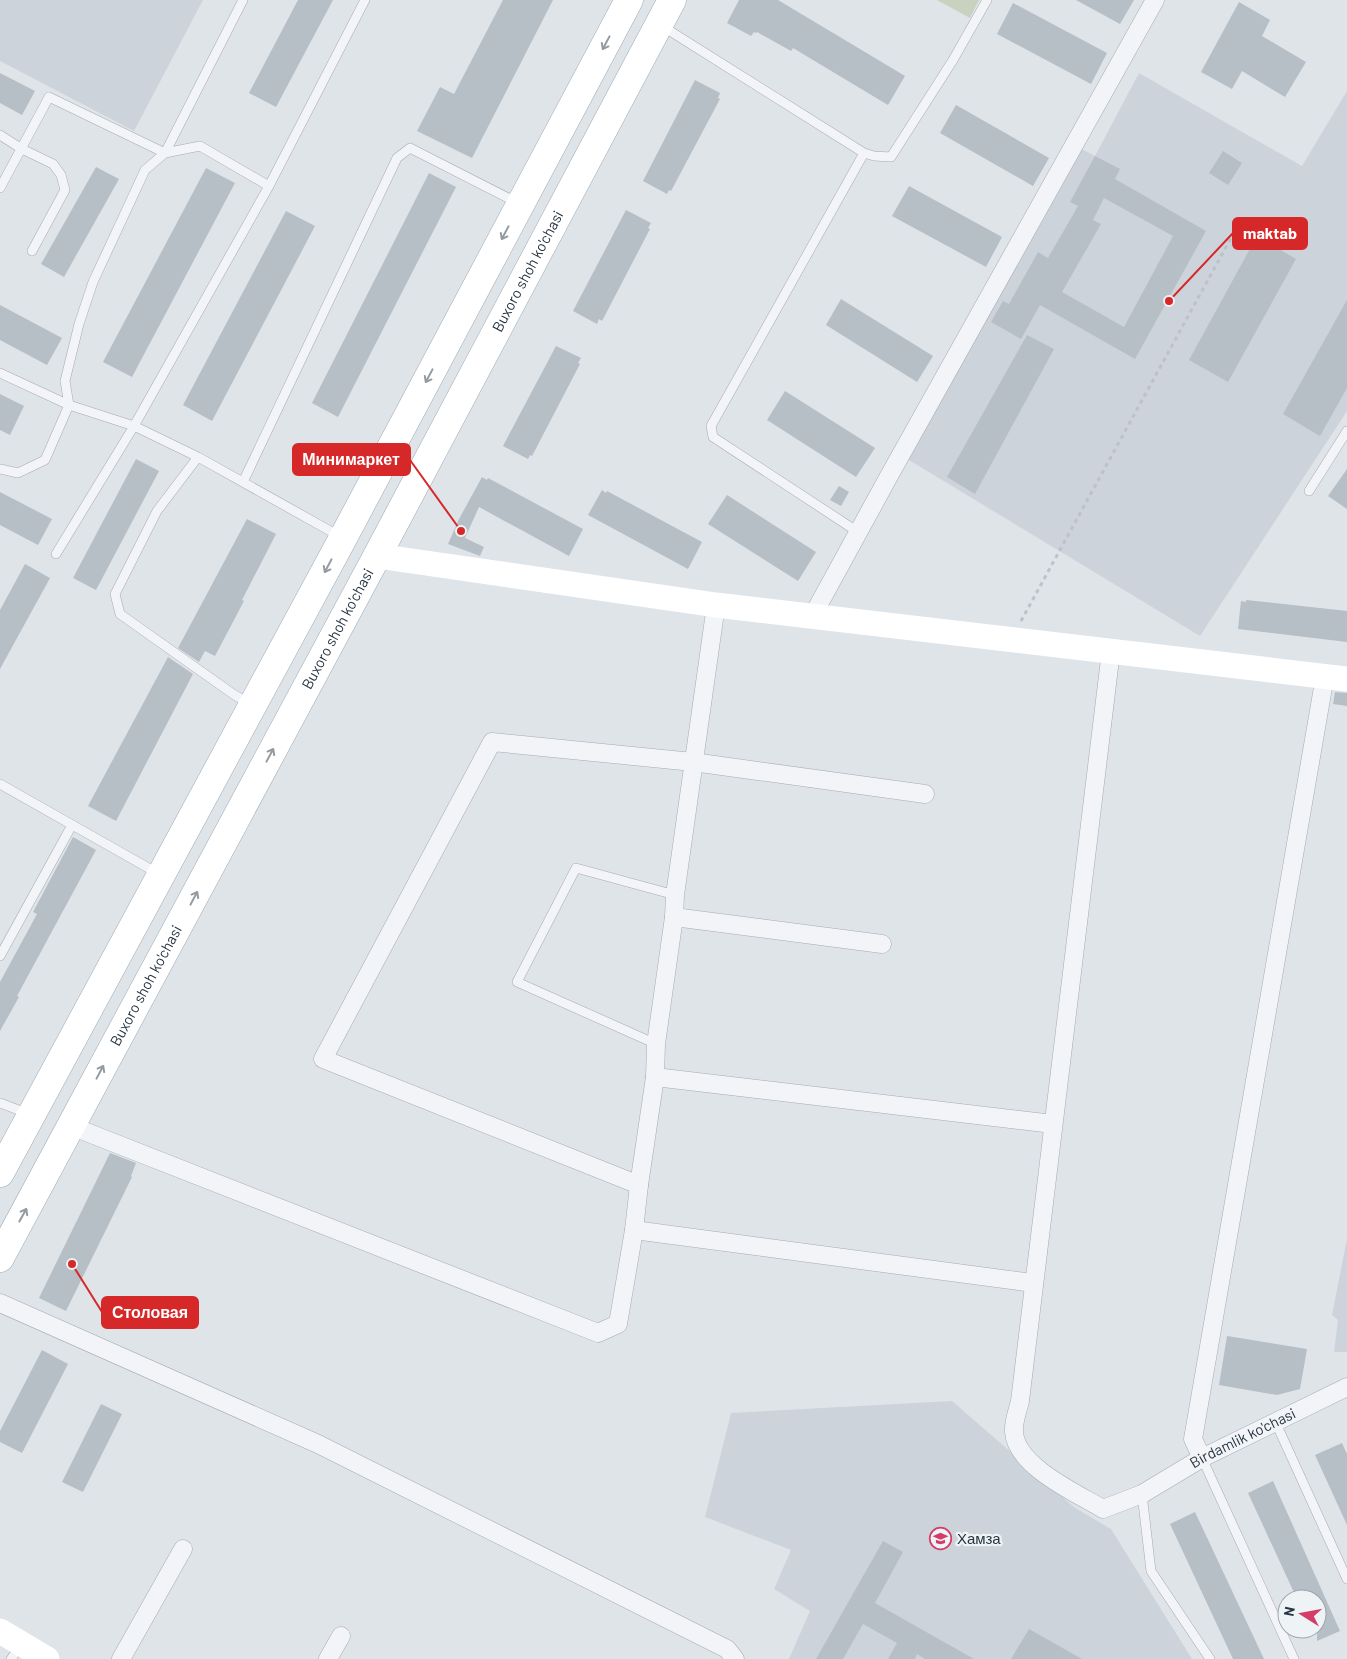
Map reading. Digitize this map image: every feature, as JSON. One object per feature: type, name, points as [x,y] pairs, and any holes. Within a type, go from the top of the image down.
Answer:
[{"type":"main road","name":"Buxoro shoh ko'chasi","points":[[0,1258],[672,0]]},
{"type":"main road","points":[[0,1174],[343,538],[625,3]]},
{"type":"street","points":[[813,615],[1155,0]]},
{"type":"street","points":[[376,556],[716,605],[1336,678],[1193,1439],[1202,1458]]},
{"type":"street","points":[[72,1126],[598,1333],[618,1324],[634,1230],[656,1077],[656,1044],[693,762],[716,605]]},
{"type":"street","points":[[634,1230],[1033,1283],[1111,651]]},
{"type":"street","points":[[639,1185],[323,1059],[492,742],[693,762],[925,794]]},
{"type":"street","points":[[674,917],[882,944]]},
{"type":"street","points":[[656,1077],[1053,1124]]},
{"type":"street","name":"Birdamlik ko'chasi","points":[[1033,1283],[1020,1401],[1014,1431],[1019,1448],[1031,1463],[1103,1509],[1142,1494],[1202,1458],[1347,1387]]},
{"type":"street","points":[[0,1303],[318,1444],[727,1649],[735,1659]]},
{"type":"street","points":[[121,1659],[183,1549]]},
{"type":"street","points":[[0,1631],[16,1652],[47,1659]]},
{"type":"street","points":[[328,1659],[341,1636]]},
{"type":"lane","points":[[0,469],[18,473],[46,460],[69,405],[65,381],[78,324],[93,282],[145,170],[165,152],[243,0]]},
{"type":"lane","points":[[56,554],[134,426],[269,186],[365,0]]},
{"type":"lane","points":[[659,24],[864,153],[874,156],[891,157],[953,60],[988,0]]},
{"type":"lane","points":[[0,188],[49,97],[165,152],[200,146],[269,186]]},
{"type":"lane","points":[[0,135],[22,149],[53,164],[61,175],[65,190],[32,251]]},
{"type":"lane","points":[[243,482],[397,158],[410,148],[520,204]]},
{"type":"lane","points":[[858,532],[713,437],[712,426],[864,153]]},
{"type":"lane","points":[[0,372],[69,405],[134,426],[198,457],[343,538]]},
{"type":"lane","points":[[1310,492],[1347,431]]},
{"type":"lane","points":[[198,457],[157,511],[115,594],[120,614],[233,694],[252,705]]},
{"type":"lane","points":[[0,784],[161,875]]},
{"type":"lane","points":[[0,956],[72,825]]},
{"type":"lane","points":[[656,1044],[517,982],[576,868],[675,895]]},
{"type":"lane","points":[[0,1103],[32,1115]]},
{"type":"lane","points":[[1275,1421],[1347,1579]]},
{"type":"lane","points":[[1202,1458],[1294,1659]]},
{"type":"lane","points":[[1142,1494],[1151,1571],[1210,1659]]},
{"type":"path","points":[[1011,639],[1237,227]]},
{"type":"shaded area","points":[[0,0],[203,0],[134,131],[0,61]]},
{"type":"shaded area","points":[[1139,73],[1302,166],[1347,91],[1347,411],[1200,636],[904,457],[1078,147],[1095,156]]},
{"type":"shaded area","points":[[1347,1239],[1347,1352],[1334,1352],[1338,1320],[1332,1315]]},
{"type":"shaded area","name":"Хамза","points":[[952,1401],[1074,1507],[1111,1529],[1192,1659],[789,1659],[810,1611],[774,1589],[791,1550],[705,1517],[731,1413]]},
{"type":"green space","points":[[937,0],[979,0],[970,18]]},
{"type":"building","points":[[298,0],[333,0],[276,107],[249,93]]},
{"type":"building","points":[[503,0],[553,0],[472,158],[417,131],[440,87],[454,94]]},
{"type":"building","points":[[739,0],[778,0],[905,76],[888,105],[793,48],[791,51],[757,32],[754,32],[751,36],[727,23]]},
{"type":"building","points":[[1076,0],[1134,0],[1120,24]]},
{"type":"building","points":[[1239,2],[1270,20],[1262,36],[1306,62],[1285,97],[1242,71],[1232,89],[1201,72]]},
{"type":"building","points":[[1013,3],[1107,53],[1091,84],[997,34]]},
{"type":"building","points":[[0,73],[35,91],[22,115],[0,103]]},
{"type":"building","points":[[695,80],[720,93],[718,98],[720,99],[671,191],[669,190],[667,194],[643,181]]},
{"type":"building","points":[[956,105],[1049,158],[1033,186],[940,133]]},
{"type":"building","points":[[1223,151],[1242,163],[1228,185],[1209,173]]},
{"type":"building","points":[[1095,156],[1120,169],[1115,179],[1206,231],[1135,359],[1040,305],[1021,339],[991,322],[1003,301],[1009,304],[1038,252],[1048,258],[1078,206],[1070,202]],"holes":[[[1104,198],[1173,236],[1124,327],[1062,292],[1101,224],[1093,220]]]},
{"type":"building","points":[[96,167],[119,179],[64,277],[41,264]]},
{"type":"building","points":[[206,168],[235,183],[132,377],[103,362]]},
{"type":"building","points":[[429,173],[456,187],[338,417],[312,403]]},
{"type":"building","points":[[909,186],[1002,237],[986,267],[892,216]]},
{"type":"building","points":[[626,210],[651,223],[648,228],[650,229],[602,321],[599,319],[597,324],[573,311]]},
{"type":"building","points":[[286,211],[315,226],[212,421],[183,405]]},
{"type":"building","points":[[1257,236],[1296,259],[1228,382],[1189,360]]},
{"type":"building","points":[[841,299],[933,356],[917,382],[826,325]]},
{"type":"building","points":[[1347,300],[1347,388],[1320,436],[1283,414]]},
{"type":"building","points":[[0,305],[62,338],[47,365],[0,340]]},
{"type":"building","points":[[1027,335],[1054,349],[975,494],[947,477]]},
{"type":"building","points":[[556,346],[581,358],[578,363],[580,364],[532,456],[530,455],[528,459],[503,446]]},
{"type":"building","points":[[785,391],[875,448],[856,477],[767,420]]},
{"type":"building","points":[[0,394],[24,406],[10,435],[0,430]]},
{"type":"building","points":[[136,459],[159,471],[96,590],[73,578]]},
{"type":"building","points":[[1347,469],[1347,509],[1328,496]]},
{"type":"building","points":[[482,477],[487,480],[488,478],[583,529],[569,556],[479,507],[465,538],[484,547],[480,556],[448,544],[459,519]]},
{"type":"building","points":[[839,486],[849,492],[841,506],[830,500]]},
{"type":"building","points":[[602,490],[702,542],[688,569],[588,515]]},
{"type":"building","points":[[0,492],[52,519],[38,545],[0,525]]},
{"type":"building","points":[[727,495],[816,552],[798,581],[708,524]]},
{"type":"building","points":[[247,519],[276,534],[215,656],[205,651],[199,662],[178,648]]},
{"type":"building","points":[[25,564],[50,578],[0,669],[0,610]]},
{"type":"building","points":[[1246,600],[1347,611],[1347,642],[1238,629],[1241,601],[1246,602]]},
{"type":"building","points":[[168,657],[193,674],[116,821],[88,806]]},
{"type":"building","points":[[1335,692],[1347,693],[1347,706],[1333,704]]},
{"type":"building","points":[[73,837],[96,850],[0,1031],[0,982],[37,914],[33,912]]},
{"type":"building","points":[[110,1153],[136,1163],[132,1177],[66,1311],[39,1298]]},
{"type":"building","points":[[1227,1336],[1307,1349],[1300,1389],[1277,1395],[1219,1385]]},
{"type":"building","points":[[42,1350],[68,1364],[22,1453],[0,1442],[0,1431]]},
{"type":"building","points":[[101,1404],[122,1414],[83,1492],[62,1482]]},
{"type":"building","points":[[1342,1443],[1347,1454],[1347,1525],[1315,1455]]},
{"type":"building","points":[[1273,1481],[1321,1589],[1292,1589],[1248,1493]]},
{"type":"building","points":[[1195,1512],[1264,1659],[1233,1659],[1170,1524]]},
{"type":"building","points":[[883,1541],[903,1552],[875,1603],[974,1659],[925,1659],[917,1654],[915,1659],[888,1659],[897,1643],[863,1624],[843,1659],[816,1659]]},
{"type":"building","points":[[1327,1602],[1340,1631],[1327,1637]]},
{"type":"building","points":[[1029,1629],[1082,1659],[1011,1659]]},
{"type":"place","name":"maktab","points":[[1169,301]]},
{"type":"place","name":"Минимаркет","points":[[461,531]]},
{"type":"place","name":"Столовая","points":[[72,1264]]},
{"type":"place","name":"Хамза","points":[[941,1539]]}]
